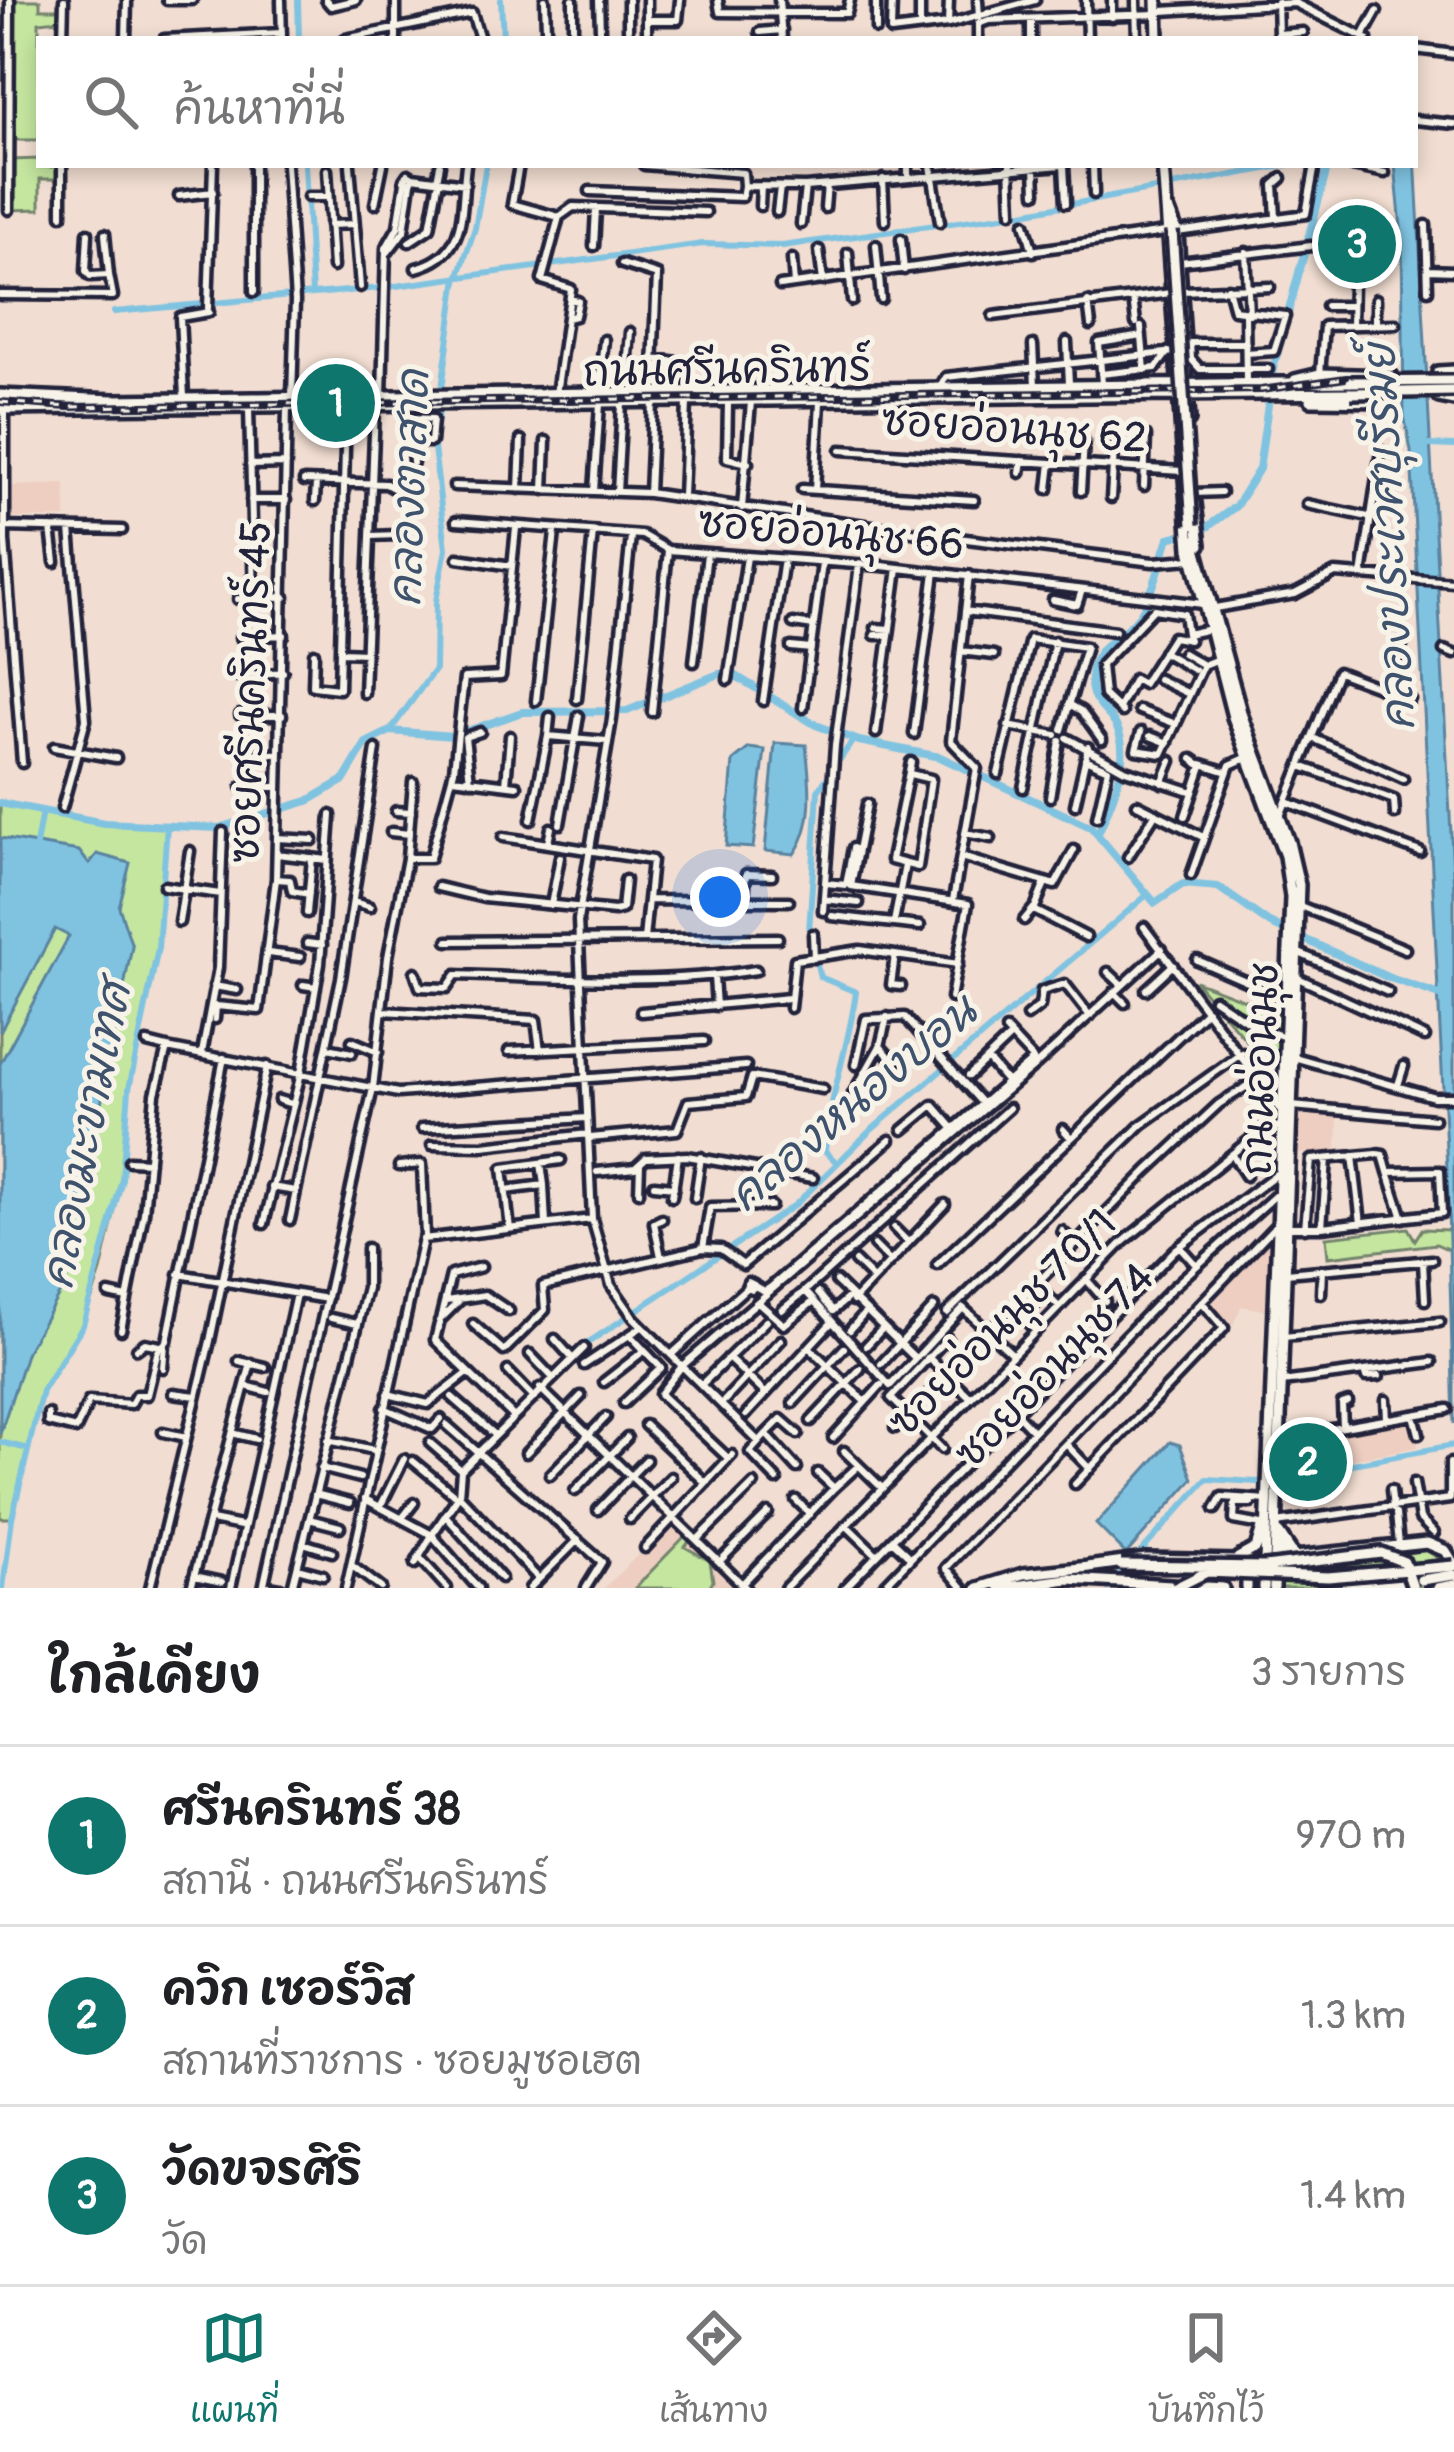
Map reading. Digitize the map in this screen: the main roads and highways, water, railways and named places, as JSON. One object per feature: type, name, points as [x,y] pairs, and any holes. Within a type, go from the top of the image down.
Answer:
[{"type":"main road","name":"ถนนอ่อนนุช","points":[[1165,168],[1185,434],[1194,493],[1190,509]]},
{"type":"main road","name":"ถนนอ่อนนุช","points":[[1171,232],[1180,262],[1176,292]]},
{"type":"main road","name":"ถนนอ่อนนุช","points":[[1171,232],[1196,555]]},
{"type":"main road","points":[[1157,384],[1181,367],[1206,390],[1184,417],[1159,397]]},
{"type":"main road","points":[[1454,371],[1438,372],[1439,397],[1454,396]]},
{"type":"main road","points":[[1388,373],[1393,397],[1309,400],[1290,389],[1320,374],[1388,373]]},
{"type":"main road","name":"ถนนศรีนครินทร์","points":[[0,395],[382,396],[448,401],[599,399],[626,392],[688,397],[762,389],[1036,385],[1101,379],[1206,390],[1454,381]]},
{"type":"main road","name":"ถนนศรีนครินทร์","points":[[688,397],[820,402],[1183,397],[1246,384],[1260,389]]},
{"type":"main road","name":"ถนนศรีนครินทร์","points":[[1351,388],[1454,396]]},
{"type":"main road","points":[[757,402],[762,389]]},
{"type":"main road","name":"ถนนศรีนครินทร์","points":[[448,401],[556,394],[622,404],[652,397]]},
{"type":"main road","name":"ถนนศรีนครินทร์","points":[[3,409],[375,408],[410,412],[434,401]]},
{"type":"main road","name":"ถนนอ่อนนุช","points":[[1185,434],[1182,471],[1209,606],[1242,716],[1295,862],[1298,978],[1286,1126],[1274,1464],[1264,1588]]},
{"type":"main road","name":"ถนนอ่อนนุช","points":[[1209,606],[1218,659],[1248,758],[1286,856],[1297,911]]},
{"type":"main road","name":"ถนนอ่อนนุช","points":[[1287,1109],[1287,999],[1296,952]]},
{"type":"main road","name":"ถนนอ่อนนุช","points":[[1274,1464],[1280,1438],[1286,1274],[1278,1193],[1286,1126]]},
{"type":"main road","name":"ถนนอ่อนนุช","points":[[1271,1496],[1276,1530],[1274,1588]]},
{"type":"main road","points":[[1220,1559],[1252,1552],[1271,1496]]},
{"type":"main road","points":[[1276,1530],[1295,1558],[1414,1544],[1438,1546],[1454,1568]]},
{"type":"main road","points":[[1276,1530],[1296,1576],[1315,1586]]},
{"type":"main road","points":[[1414,1544],[1444,1558],[1453,1587],[1438,1588]]},
{"type":"main road","points":[[977,1588],[1023,1574],[1122,1564],[1265,1567],[1382,1553],[1404,1562],[1414,1584]]},
{"type":"main road","points":[[1122,1564],[1146,1559],[1242,1562],[1247,1588]]},
{"type":"main road","points":[[1368,1588],[1414,1584],[1454,1568]]},
{"type":"main road","points":[[1174,1588],[1207,1572],[1328,1577],[1454,1568]]},
{"type":"main road","points":[[1000,1588],[1044,1580],[1223,1588]]},
{"type":"main road","points":[[1293,1588],[1414,1584]]},
{"type":"water","points":[[1395,168],[1416,168],[1454,891],[1454,1424],[1447,1169],[1411,451],[1404,415],[1402,238]]},
{"type":"water","points":[[775,743],[806,745],[809,816],[794,854],[765,851]]},
{"type":"water","points":[[749,748],[765,750],[753,848],[726,846],[733,761]]},
{"type":"water","points":[[0,838],[79,851],[89,864],[97,854],[130,863],[119,907],[132,946],[66,1282],[27,1351],[0,1434],[0,1064],[69,936],[55,929],[0,1032]]},
{"type":"water","points":[[1170,1442],[1180,1445],[1193,1479],[1126,1554],[1096,1524]]},
{"type":"waterway","points":[[298,0],[299,36]]},
{"type":"waterway","name":"คลองตาสาด","points":[[501,0],[503,36]]},
{"type":"waterway","points":[[305,168],[312,293]]},
{"type":"waterway","name":"คลองตาสาด","points":[[390,731],[435,669],[436,601],[446,549],[434,448],[456,284],[475,228],[485,168]]},
{"type":"waterway","points":[[114,312],[381,288],[703,244],[782,246],[1017,214],[1271,168]]},
{"type":"waterway","points":[[1098,833],[1120,776],[1122,745],[1092,691],[1093,666],[1144,608],[1169,538],[1206,528],[1236,506],[1259,469],[1273,369],[1327,168]]},
{"type":"waterway","name":"คลองประเวศบุรีรมย์","points":[[1428,445],[1454,446]]},
{"type":"waterway","name":"คลองหนองบอน","points":[[0,803],[104,823],[219,828],[308,801],[344,780],[366,743],[390,731],[453,736],[522,712],[627,711],[719,674],[736,676],[816,725],[859,741],[940,757],[1091,827],[1155,903],[1183,884],[1218,887],[1269,923],[1387,977],[1443,996]]},
{"type":"waterway","points":[[836,1162],[825,1151],[827,1131],[856,992],[820,977],[809,932],[818,791],[854,739]]},
{"type":"waterway","points":[[36,845],[42,811]]},
{"type":"waterway","name":"คลองมะขามเทศ","points":[[3,1588],[12,1518],[42,1391],[83,1325],[122,1179],[129,1089],[158,948],[167,826]]},
{"type":"waterway","name":"คลองหนองบอน","points":[[586,1344],[795,1205],[869,1132],[1147,895]]},
{"type":"waterway","points":[[0,1442],[28,1449]]},
{"type":"waterway","points":[[1108,1588],[1207,1479],[1257,1482],[1454,1445]]},
{"type":"railway","points":[[0,402],[68,407],[1261,390],[1346,378],[1454,376]]},
{"type":"place","name":"วัดขจรศิริ","points":[[1357,244]]},
{"type":"place","name":"ศรีนครินทร์ 38","points":[[336,403]]},
{"type":"place","name":"ควิก เซอร์วิส","points":[[1308,1462]]}]
